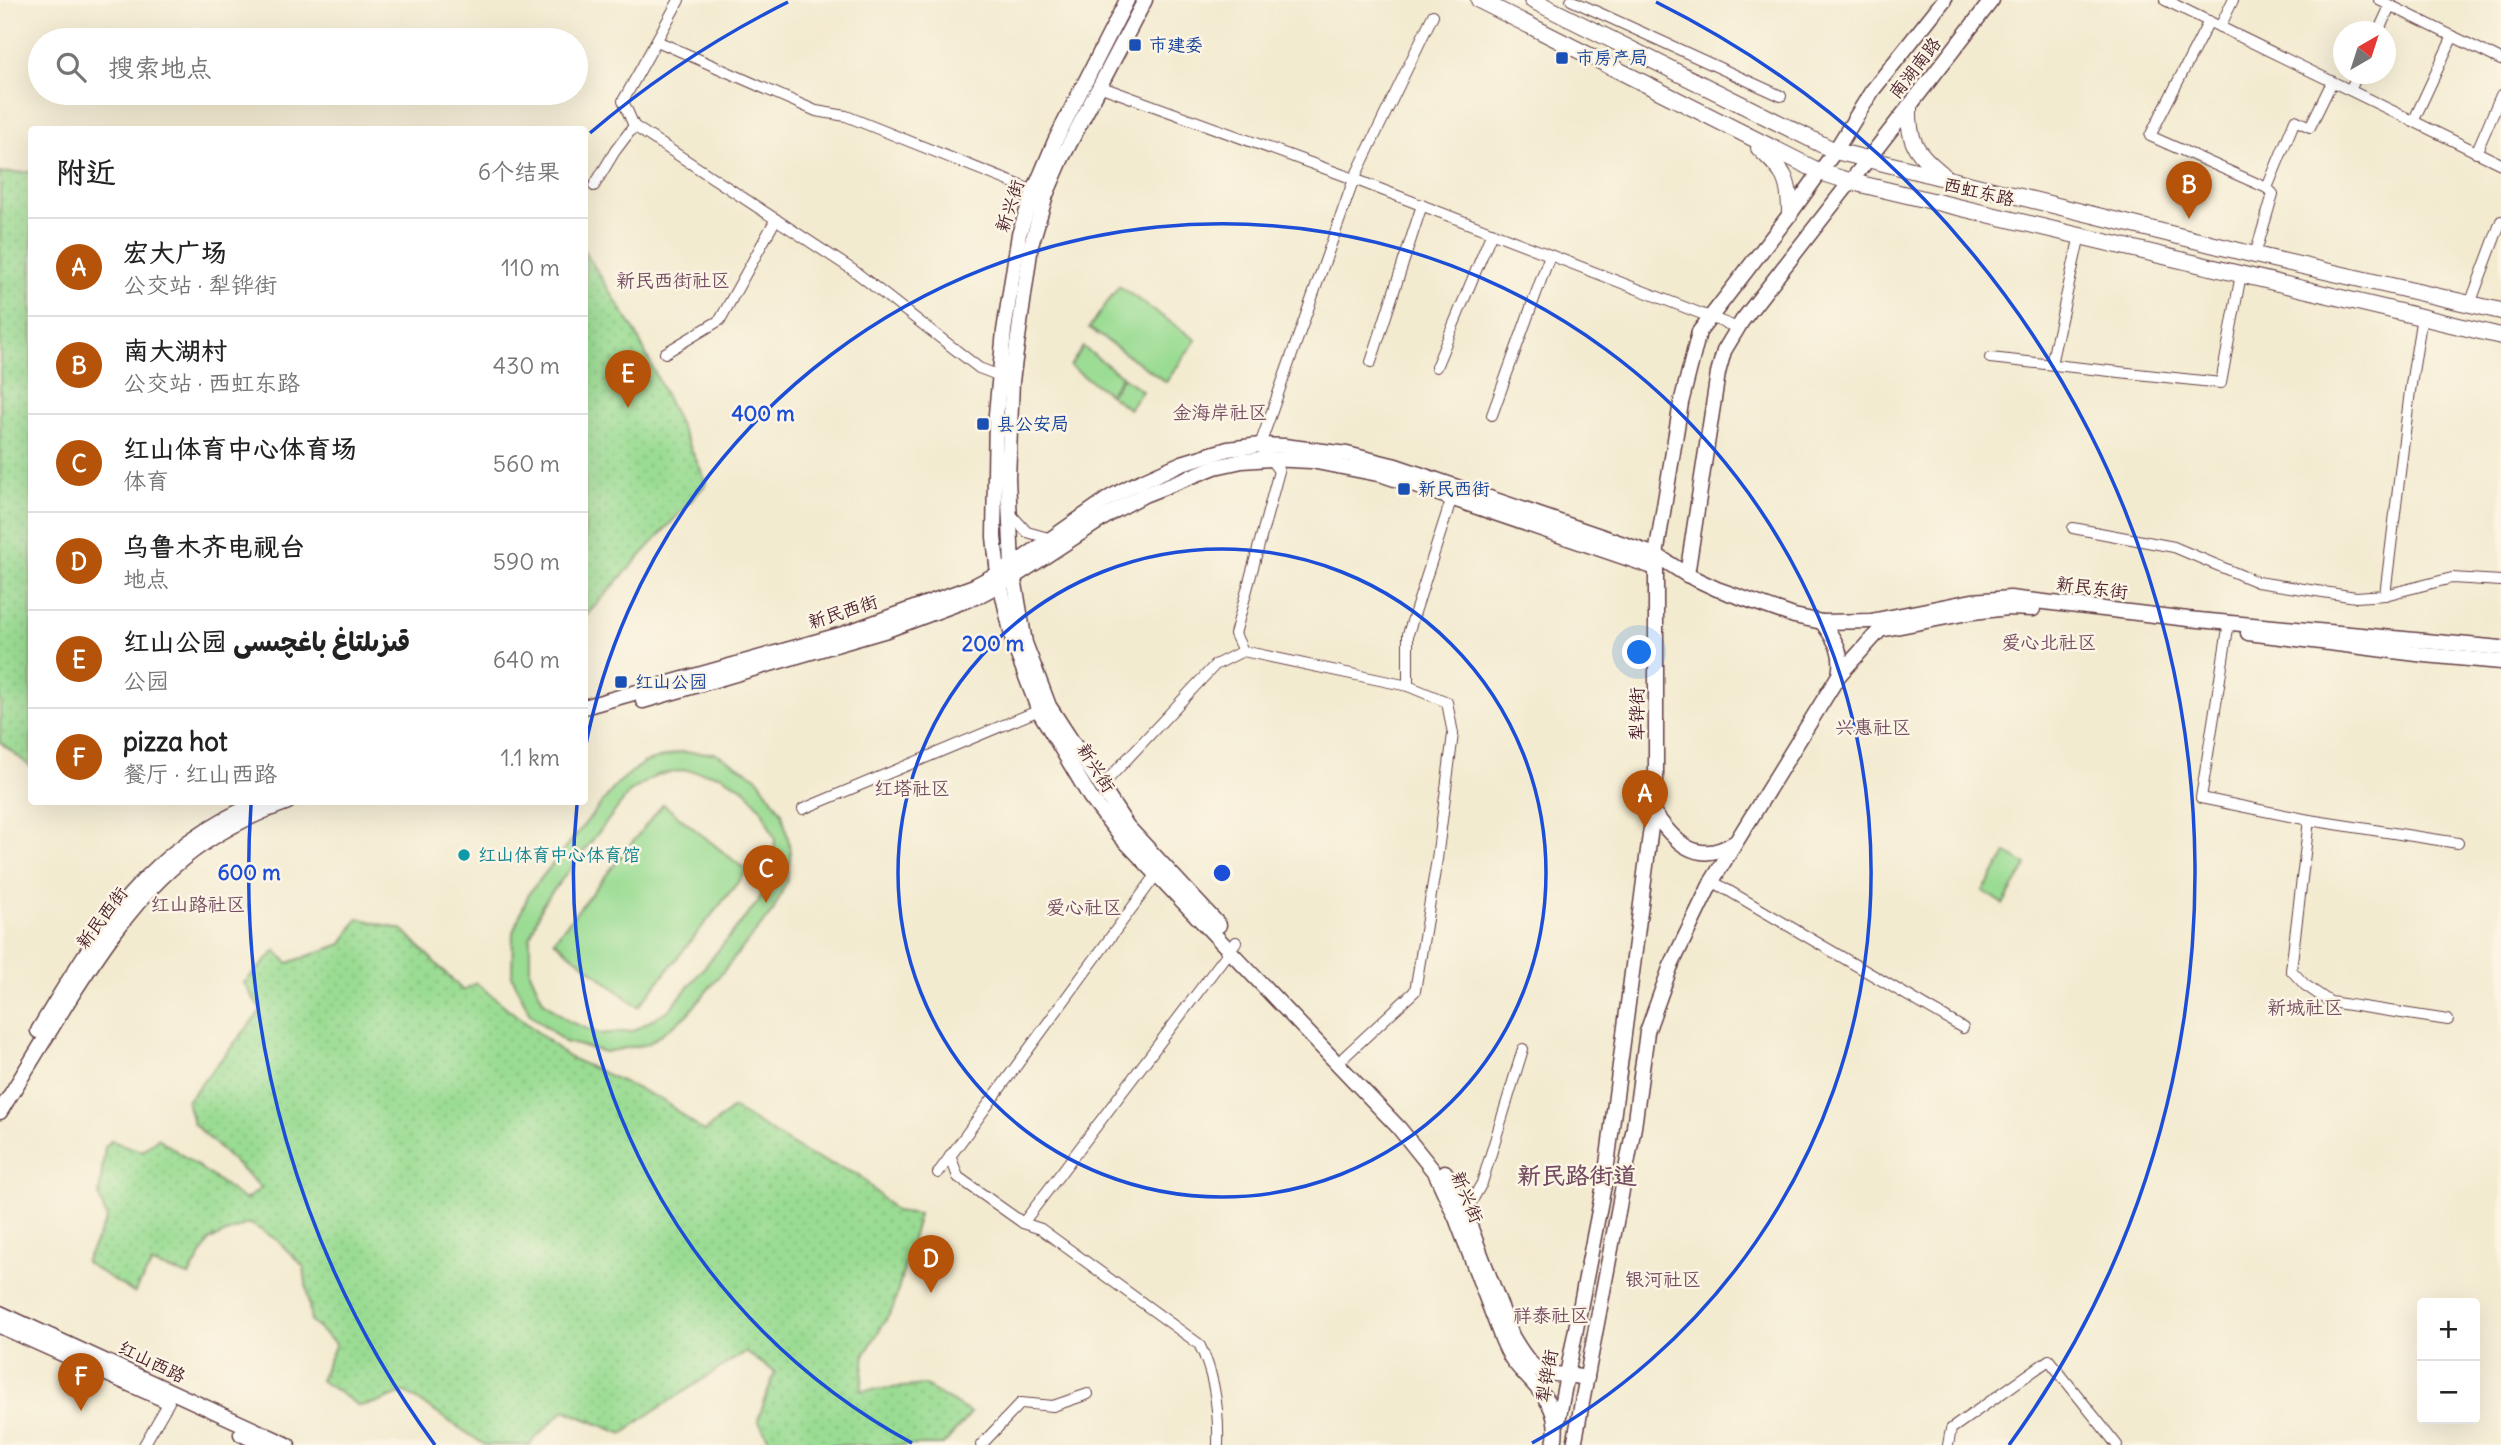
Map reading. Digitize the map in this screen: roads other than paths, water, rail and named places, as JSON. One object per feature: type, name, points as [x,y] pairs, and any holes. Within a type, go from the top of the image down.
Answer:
[{"type":"main road","name":"新兴街","points":[[1127,0],[1055,141],[1019,234],[996,414],[994,537],[999,579],[1014,645],[1090,797],[1121,837],[1160,870],[1344,1057],[1406,1122],[1444,1168],[1465,1213],[1512,1336],[1523,1355],[1536,1369],[1550,1376],[1587,1378]]},
{"type":"main road","name":"新兴街","points":[[1144,0],[1062,158],[1046,195],[1031,245],[1012,381],[1009,512],[1013,572],[1025,643],[1044,708],[1160,870]]},
{"type":"main road","name":"西虹东路","points":[[1479,0],[1819,172],[1852,183],[2501,336]]},
{"type":"main road","name":"西虹东路","points":[[1532,0],[1556,6],[1835,151],[2501,311]]},
{"type":"main road","name":"南湖南路","points":[[1835,151],[1872,91],[1944,0]]},
{"type":"main road","name":"南湖南路","points":[[1869,160],[1992,0]]},
{"type":"main road","points":[[1909,107],[1908,129],[1920,157],[1947,178]]},
{"type":"main road","points":[[1748,136],[1779,167],[1789,185],[1790,214]]},
{"type":"main road","name":"犁铧街","points":[[1556,1441],[1566,1375],[1605,1180],[1653,812],[1656,782],[1656,562],[1681,403],[1699,331],[1835,151]]},
{"type":"main road","points":[[1687,575],[1717,373],[1724,351],[1738,328],[1869,160]]},
{"type":"main road","name":"新民西街","points":[[1013,572],[1052,539],[1109,498],[1182,463],[1228,449],[1260,445],[1348,454],[1396,466],[1454,491],[1687,575]]},
{"type":"main road","name":"新民西街","points":[[588,706],[843,634],[999,579],[1144,495],[1214,467],[1241,461],[1270,459],[1311,461],[1350,467],[1454,491]]},
{"type":"main road","name":"新民东街","points":[[1687,575],[1717,589],[1782,612],[1822,622],[1871,621],[1972,601],[2010,598],[2188,619],[2425,655],[2501,662]]},
{"type":"main road","name":"新民西街","points":[[588,715],[887,630],[978,596],[999,579]]},
{"type":"main road","name":"新民东街","points":[[1839,675],[1880,630],[2008,608],[2501,649]]},
{"type":"main road","points":[[1574,1445],[1634,1126],[1647,1032],[1670,968],[1712,881],[1839,675],[1842,660],[1837,644],[1822,622]]},
{"type":"main road","name":"新民西街","points":[[0,1094],[86,951],[121,903],[152,872],[197,835],[254,805]]},
{"type":"main road","name":"新民西街","points":[[0,1112],[84,976],[137,902],[161,877],[225,828],[281,805]]},
{"type":"main road","points":[[1653,812],[1668,832],[1691,849],[1707,854],[1720,852],[1736,842]]},
{"type":"main road","name":"新兴街","points":[[1233,946],[1399,1128],[1436,1174],[1456,1218],[1502,1339],[1511,1357],[1552,1407],[1556,1441]]},
{"type":"main road","name":"红山西路","points":[[0,1313],[288,1445]]},
{"type":"main road","name":"红山西路","points":[[0,1326],[264,1445]]},
{"type":"main road","points":[[1579,1419],[1581,1445]]},
{"type":"street","points":[[679,0],[623,101],[634,126],[853,270],[979,368],[1000,376]]},
{"type":"street","points":[[1572,0],[1781,96]]},
{"type":"street","points":[[2165,0],[2501,164]]},
{"type":"street","points":[[2220,27],[2234,0]]},
{"type":"street","points":[[2379,0],[2501,60]]},
{"type":"street","points":[[2403,12],[2409,0]]},
{"type":"street","points":[[2383,21],[2390,6]]},
{"type":"street","points":[[1243,651],[1235,634],[1279,471],[1260,445],[1354,179],[1433,15]]},
{"type":"street","points":[[2209,21],[2150,136],[2267,188],[2273,194],[2255,254]]},
{"type":"street","points":[[2413,122],[2453,36]]},
{"type":"street","points":[[657,41],[816,111],[846,116],[1034,191]]},
{"type":"street","points":[[2267,188],[2295,120],[2310,127],[2332,82]]},
{"type":"street","points":[[2350,90],[2353,84]]},
{"type":"street","points":[[1099,86],[1354,179],[1738,328]]},
{"type":"street","points":[[2476,153],[2501,95]]},
{"type":"street","points":[[594,186],[634,126]]},
{"type":"street","points":[[1371,362],[1422,205]]},
{"type":"street","points":[[665,354],[720,320],[776,219]]},
{"type":"street","points":[[2470,304],[2501,221]]},
{"type":"street","points":[[1436,367],[1492,232]]},
{"type":"street","points":[[2051,364],[2080,235]]},
{"type":"street","points":[[1492,415],[1550,255]]},
{"type":"street","points":[[1990,358],[2221,383],[2241,274]]},
{"type":"street","points":[[2385,595],[2410,391],[2423,316]]},
{"type":"street","points":[[1408,686],[1408,634],[1454,491]]},
{"type":"street","points":[[1009,512],[1027,532],[1052,539]]},
{"type":"street","points":[[2073,528],[2174,547],[2257,582],[2356,597],[2385,595],[2452,578],[2501,581]]},
{"type":"street","points":[[2228,626],[2200,798],[2309,820],[2458,842]]},
{"type":"street","points":[[1100,788],[1215,665],[1243,651],[1408,686],[1447,702],[1453,734],[1437,859],[1415,991],[1344,1057]]},
{"type":"street","points":[[803,809],[1044,708]]},
{"type":"street","points":[[2309,820],[2291,970],[2305,985],[2330,1002],[2448,1020]]},
{"type":"street","points":[[938,1173],[1160,870]]},
{"type":"street","points":[[1712,881],[1963,1028]]},
{"type":"street","points":[[1023,1223],[1233,946]]},
{"type":"street","points":[[1465,1213],[1482,1183],[1523,1049]]},
{"type":"street","points":[[950,1155],[958,1177],[1023,1223],[1041,1229],[1199,1344],[1209,1364],[1219,1418],[1218,1445]]},
{"type":"street","points":[[1948,1445],[1951,1429],[2049,1360],[2117,1445]]},
{"type":"street","points":[[981,1445],[1021,1403],[1053,1406],[1088,1394]]},
{"type":"street","points":[[144,1445],[169,1402]]},
{"type":"place","name":"市建委","points":[[1135,45]]},
{"type":"place","name":"市房产局","points":[[1562,58]]},
{"type":"place","name":"南大湖村","points":[[2189,219]]},
{"type":"place","name":"红山公园 قىزىلتاغ باغچىسى","points":[[628,408]]},
{"type":"place","name":"县公安局","points":[[983,424]]},
{"type":"place","name":"新民西街","points":[[1404,489]]},
{"type":"place","name":"红山公园","points":[[621,682]]},
{"type":"place","name":"宏大广场","points":[[1645,828]]},
{"type":"place","name":"红山体育中心体育馆","points":[[464,855]]},
{"type":"place","name":"红山体育中心体育场","points":[[766,903]]},
{"type":"place","name":"乌鲁木齐电视台","points":[[931,1293]]},
{"type":"place","name":"pizza hot","points":[[81,1411]]},
{"type":"district","name":"新民西街社区","points":[[673,280]]},
{"type":"district","name":"金海岸社区","points":[[1220,412]]},
{"type":"district","name":"爱心北社区","points":[[2049,642]]},
{"type":"district","name":"兴惠社区","points":[[1873,727]]},
{"type":"district","name":"红塔社区","points":[[912,788]]},
{"type":"district","name":"红山路社区","points":[[198,904]]},
{"type":"district","name":"爱心社区","points":[[1084,907]]},
{"type":"district","name":"新城社区","points":[[2305,1007]]},
{"type":"district","name":"新民路街道","points":[[1577,1176]]},
{"type":"district","name":"银河社区","points":[[1663,1279]]},
{"type":"district","name":"祥泰社区","points":[[1551,1315]]}]
